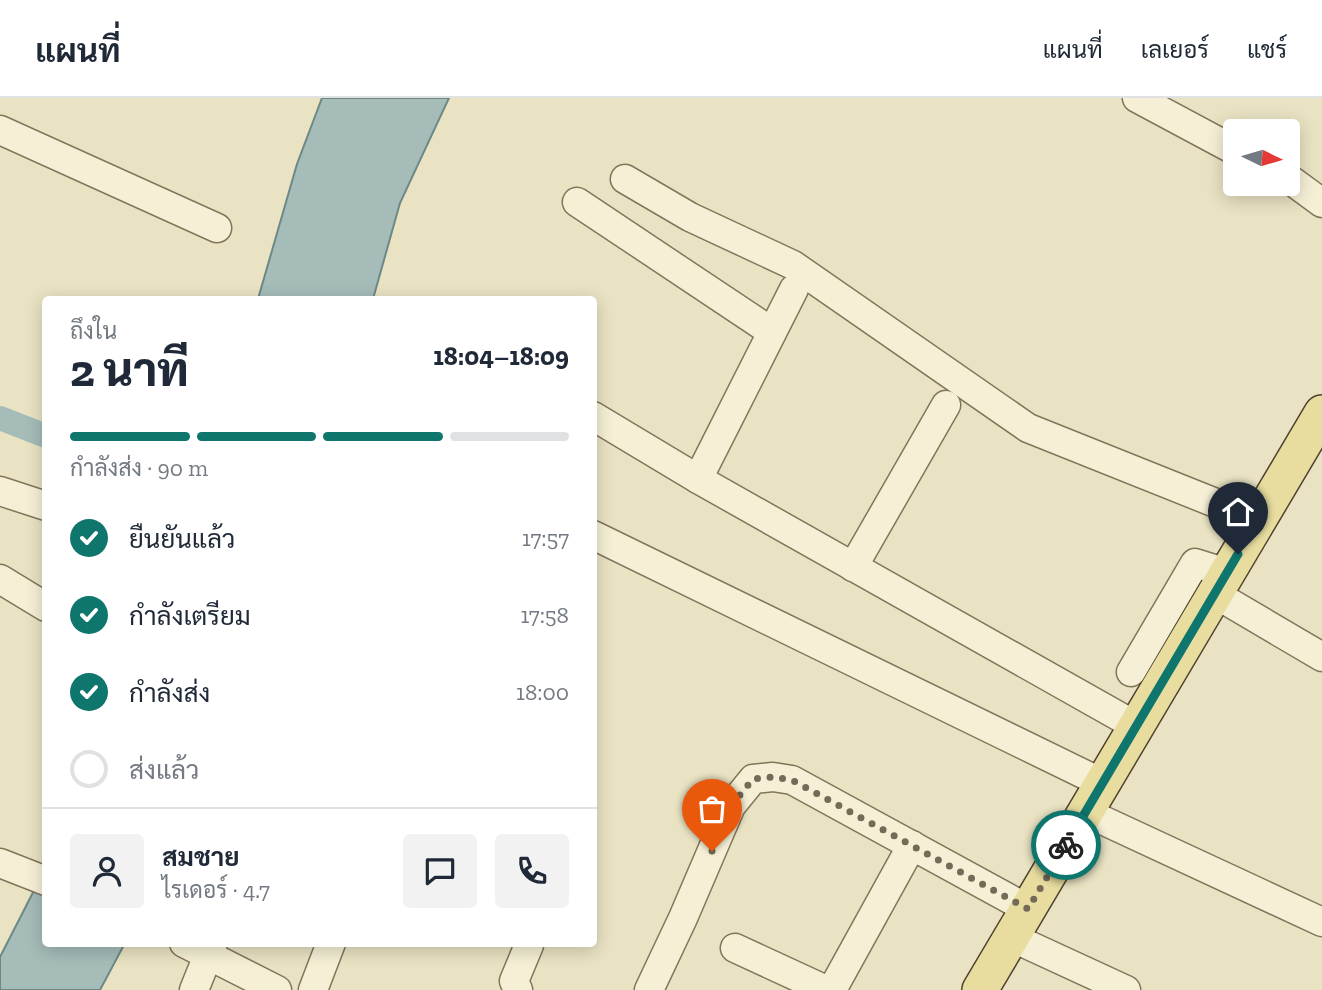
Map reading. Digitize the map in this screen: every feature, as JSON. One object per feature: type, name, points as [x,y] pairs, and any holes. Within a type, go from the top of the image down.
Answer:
[{"type":"main road","points":[[979,990],[1322,413]]},
{"type":"street","points":[[1137,98],[1223,144]]},
{"type":"street","points":[[0,130],[217,228]]},
{"type":"street","points":[[625,179],[690,217],[793,265],[1028,428],[1258,520]]},
{"type":"street","points":[[1300,187],[1322,203]]},
{"type":"street","points":[[577,202],[772,332]]},
{"type":"street","points":[[698,479],[794,289]]},
{"type":"street","points":[[853,567],[946,405]]},
{"type":"street","points":[[597,418],[698,479],[1136,726]]},
{"type":"street","points":[[0,491],[42,505]]},
{"type":"street","points":[[597,537],[1094,798],[1322,922]]},
{"type":"street","points":[[1131,672],[1195,563],[1322,657]]},
{"type":"street","points":[[0,579],[42,605]]},
{"type":"street","points":[[652,989],[731,806],[753,779],[773,777],[792,780],[912,845],[1020,923],[1126,990]]},
{"type":"street","points":[[832,990],[912,845]]},
{"type":"street","points":[[5,864],[42,879]]},
{"type":"street","points":[[313,990],[329,947]]},
{"type":"street","points":[[518,990],[514,981],[527,947]]},
{"type":"street","points":[[735,948],[827,990]]},
{"type":"street","points":[[194,990],[211,950],[277,990]]},
{"type":"water","points":[[322,98],[449,98],[400,203],[374,296],[259,296],[297,164]]},
{"type":"water","points":[[42,875],[42,947],[123,947],[100,990],[0,990],[0,957]]},
{"type":"waterway","points":[[0,418],[42,434]]},
{"type":"way so far","points":[[712,851],[731,806],[753,779],[773,777],[792,780],[1028,909],[1066,845]]},
{"type":"route","points":[[1066,845],[1238,554]]}]
